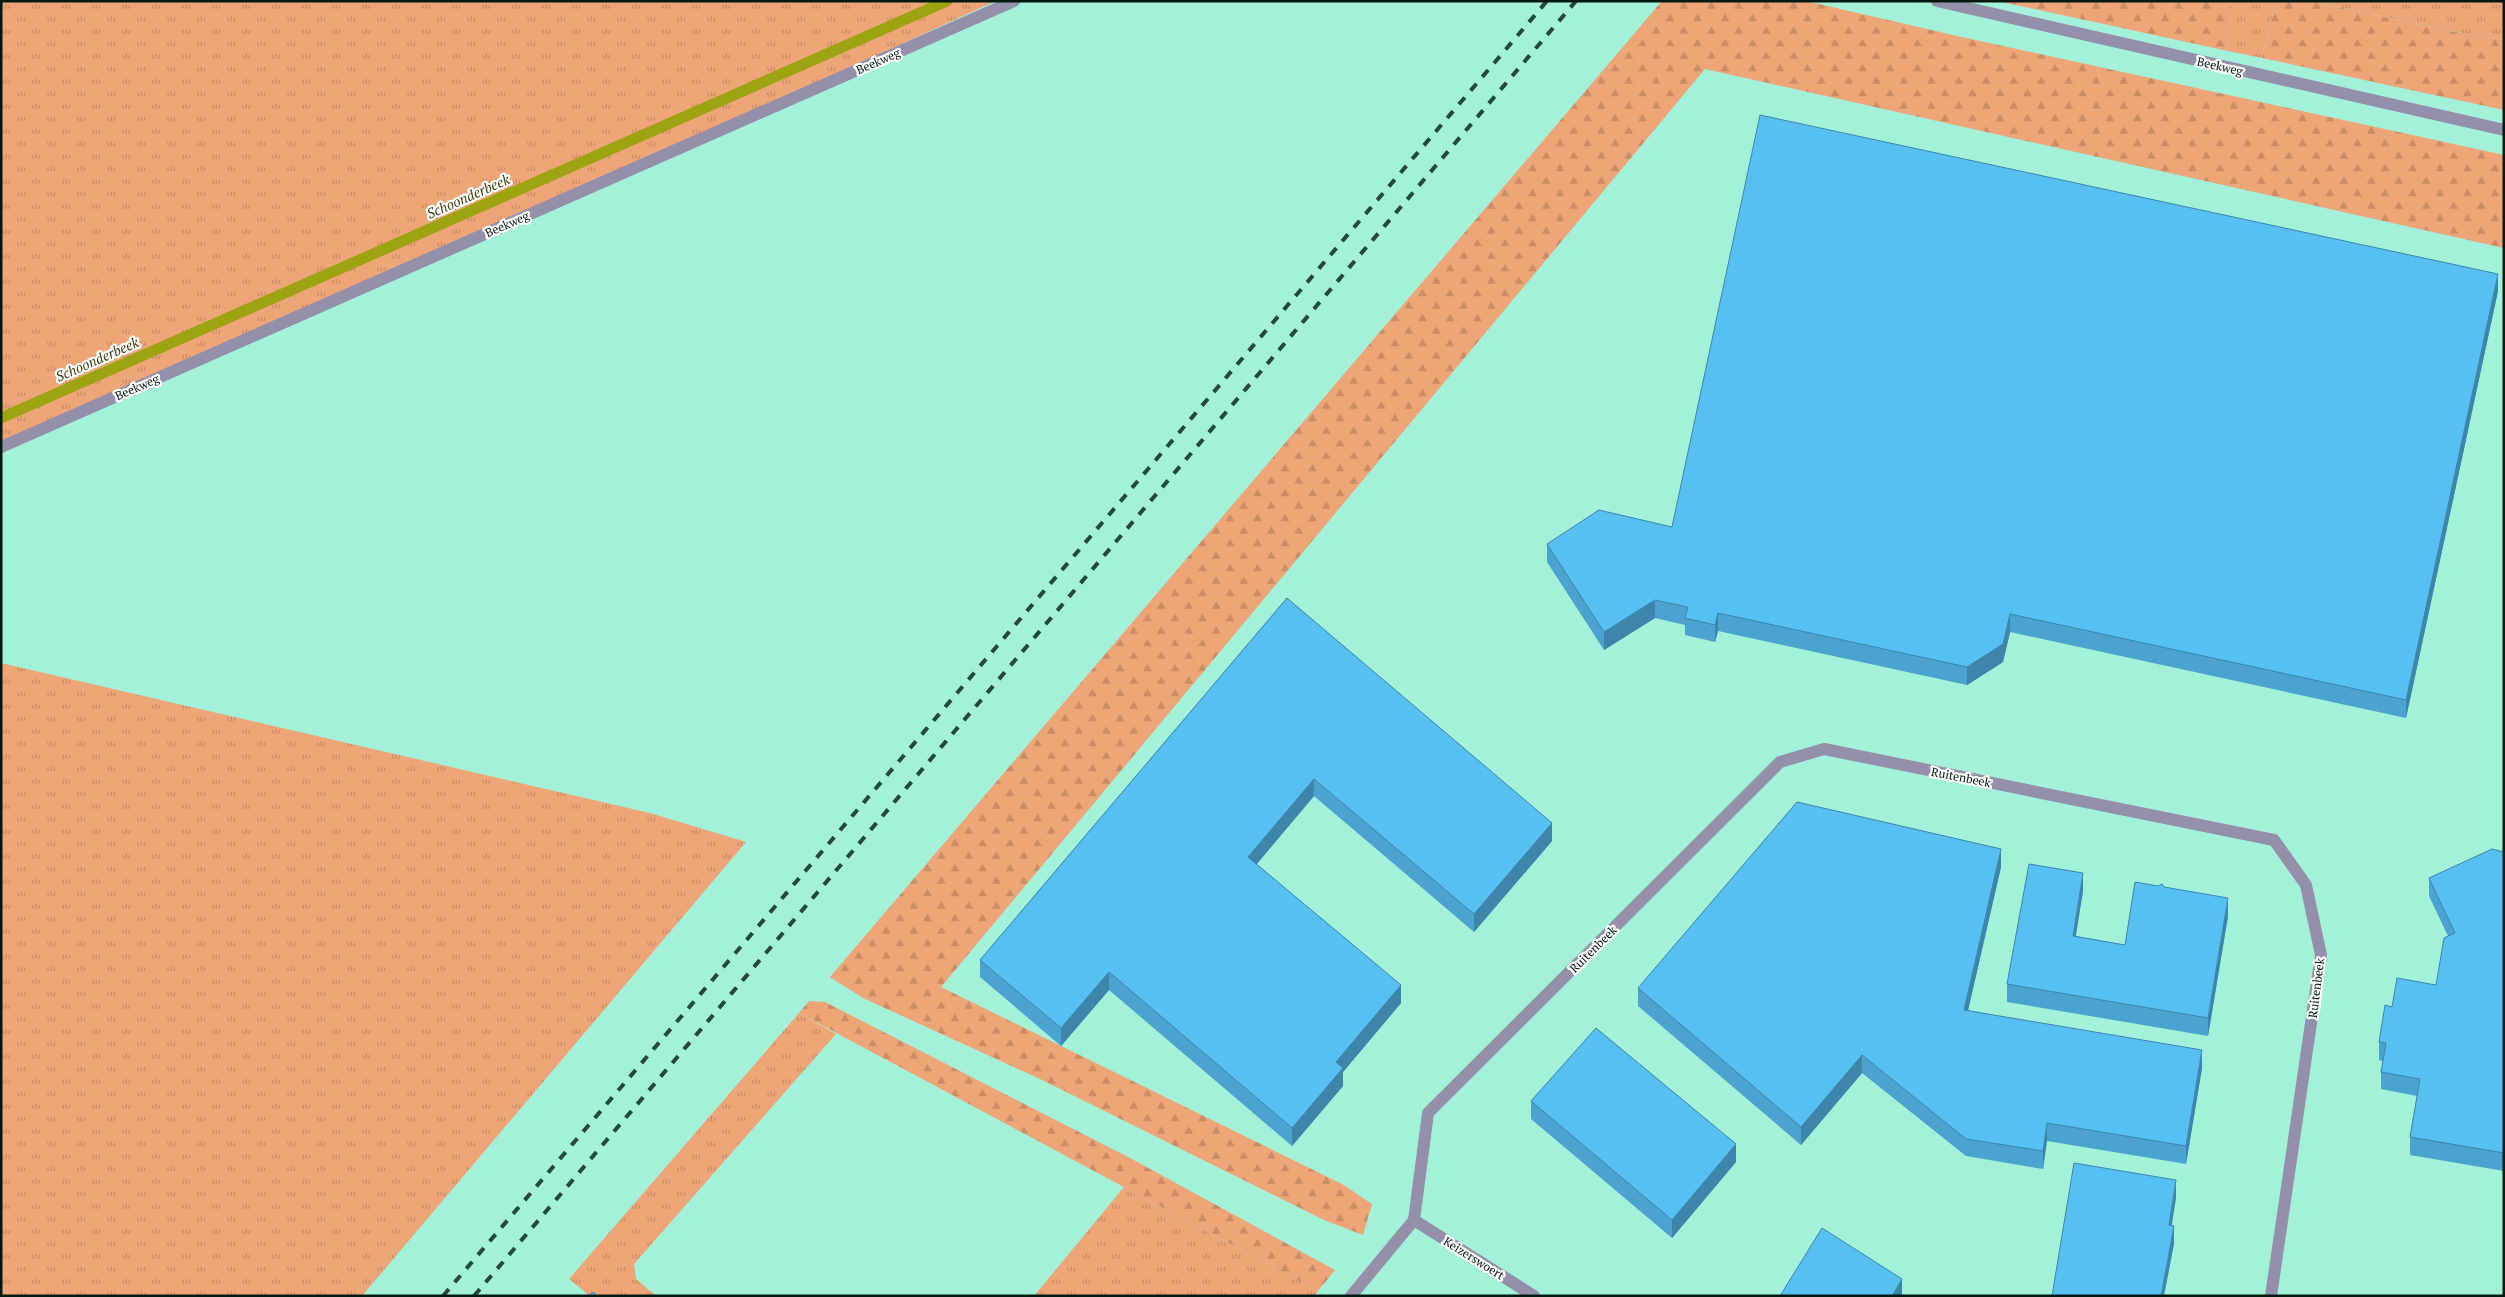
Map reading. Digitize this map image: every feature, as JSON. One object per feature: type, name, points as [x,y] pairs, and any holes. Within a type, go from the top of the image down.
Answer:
[{"type":"street","name":"Beekweg","points":[[1,447],[1014,1]]},
{"type":"street","name":"Beekweg","points":[[1937,1],[2504,130]]},
{"type":"street","name":"Ruitenbeek","points":[[1414,1220],[1428,1113],[1780,762],[1824,749],[2274,840],[2306,885],[2321,956],[2271,1296]]},
{"type":"street","points":[[1351,1296],[1414,1220]]},
{"type":"street","name":"Keizerswoert","points":[[1414,1220],[1534,1296]]},
{"type":"green space","points":[[1,1],[996,1],[736,119],[1,442]]},
{"type":"green space","points":[[1662,1],[1806,1],[1966,38],[2504,155],[2504,248],[1705,69],[941,987],[1342,1184],[1372,1204],[1363,1235],[1324,1220],[1040,1079],[863,998],[830,977]]},
{"type":"green space","points":[[1997,1],[2232,1],[2228,51]]},
{"type":"green space","points":[[2232,1],[2276,1],[2262,58],[2228,51]]},
{"type":"green space","points":[[2276,1],[2311,1],[2438,29],[2504,40],[2504,110],[2262,58]]},
{"type":"green space","points":[[2311,1],[2504,1],[2504,40],[2438,29]]},
{"type":"green space","points":[[1,663],[650,813],[746,842],[362,1296],[1,1296]]},
{"type":"green space","points":[[809,1001],[825,1002],[1130,1158],[1335,1270],[1318,1291],[799,1013]]},
{"type":"green space","points":[[799,1013],[836,1034],[634,1264],[636,1279],[656,1296],[590,1296],[569,1279]]},
{"type":"green space","points":[[1124,1187],[1318,1291],[1314,1296],[1034,1296]]},
{"type":"building","points":[[1760,115],[2498,274],[2406,700],[2010,614],[2003,644],[1967,667],[1718,613],[1715,625],[1685,618],[1688,607],[1655,600],[1604,632],[1547,544],[1599,510],[1672,527]]},
{"type":"building","points":[[1287,598],[1552,823],[1474,914],[1314,779],[1248,857],[1401,985],[1336,1062],[1343,1068],[1292,1128],[1109,972],[1061,1028],[980,960]]},
{"type":"building","points":[[1797,802],[2001,849],[1964,1010],[2202,1050],[2186,1146],[2047,1123],[2043,1151],[1966,1139],[1862,1055],[1801,1127],[1638,988]]},
{"type":"building","points":[[2492,849],[2504,852],[2504,1153],[2410,1137],[2420,1079],[2381,1072],[2386,1043],[2379,1042],[2385,1005],[2392,1007],[2397,978],[2436,985],[2444,938],[2455,933],[2429,878]]},
{"type":"building","points":[[2029,864],[2083,873],[2073,936],[2125,945],[2135,882],[2158,886],[2162,884],[2164,887],[2228,898],[2208,1018],[2007,984]]},
{"type":"building","points":[[1596,1028],[1736,1144],[1672,1220],[1531,1101]]},
{"type":"building","points":[[2074,1163],[2176,1180],[2169,1225],[2174,1226],[2161,1296],[2052,1296]]},
{"type":"building","points":[[1822,1228],[1902,1279],[1892,1296],[1780,1296]]},
{"type":"building","points":[[593,1292],[597,1296],[589,1296]]},
{"type":"waterway","name":"Schoonderbeek","points":[[1,418],[947,1]]},
{"type":"railway","points":[[443,1296],[1547,1]]},
{"type":"railway","points":[[474,1296],[1576,1]]}]
